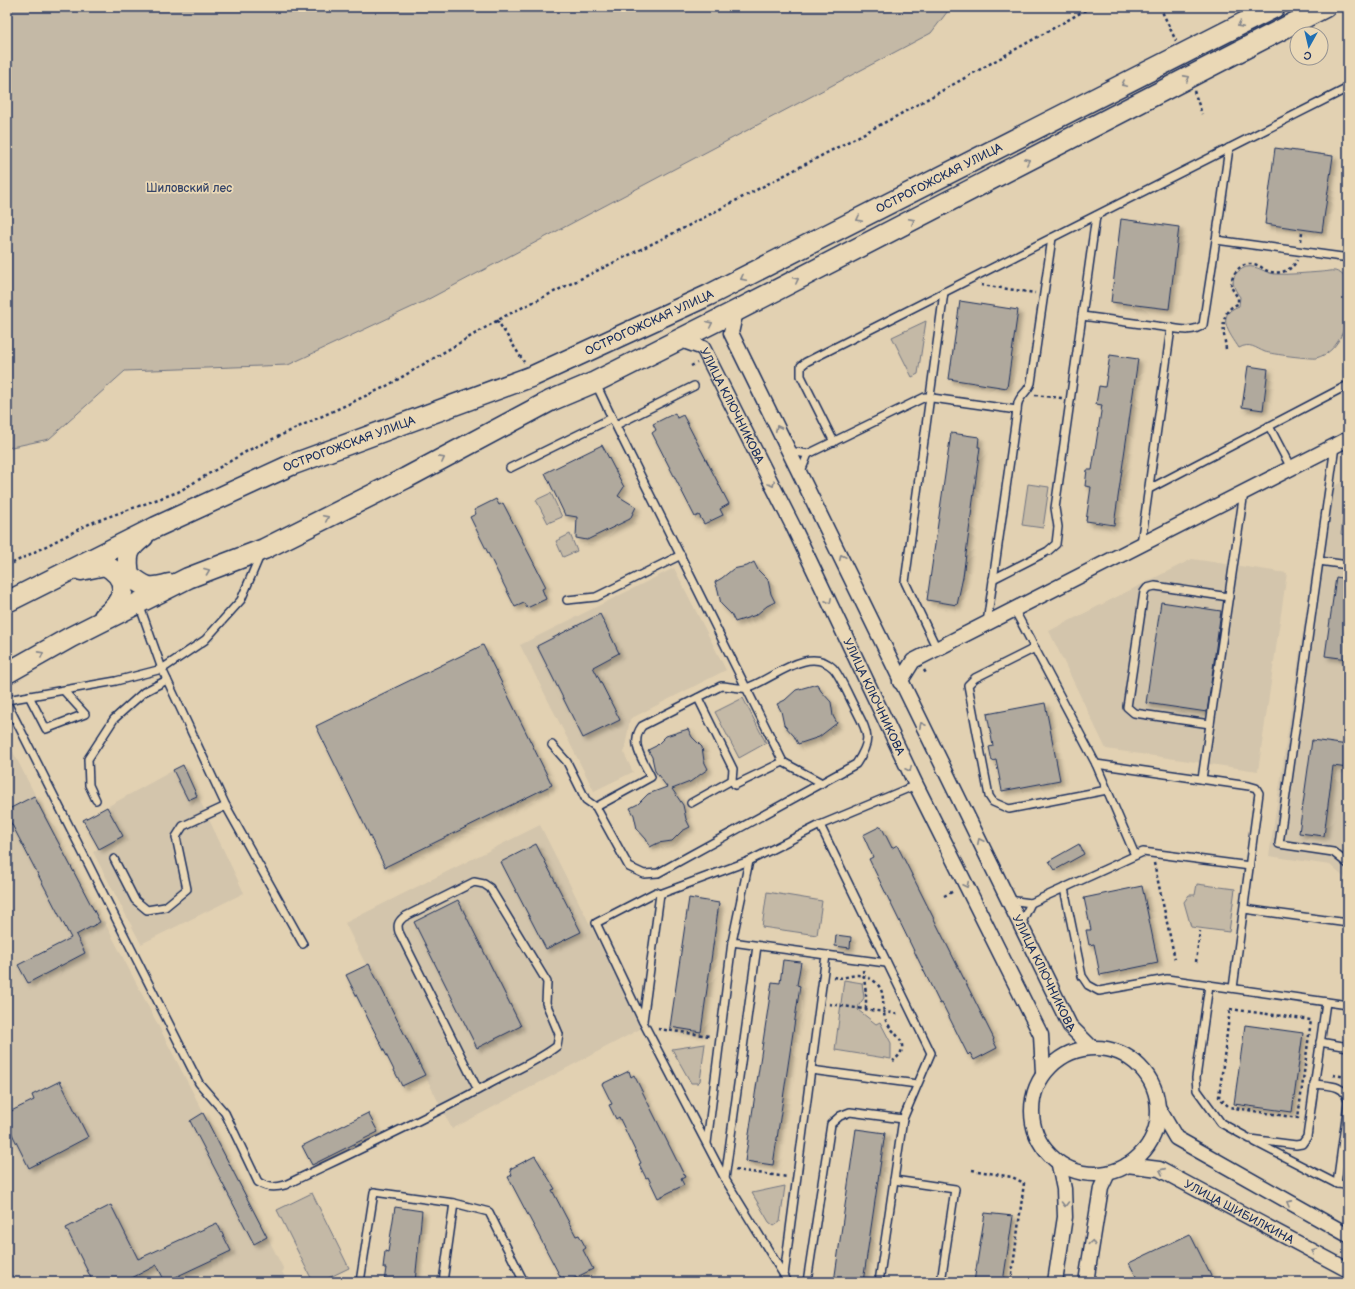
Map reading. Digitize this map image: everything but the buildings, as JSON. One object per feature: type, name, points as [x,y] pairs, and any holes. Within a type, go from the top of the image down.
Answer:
[{"type":"street","name":"ОСТРОГОЖСКАЯ УЛИЦА","points":[[7,602],[156,527],[291,465],[533,376],[615,339],[716,291],[1275,7]]},
{"type":"street","points":[[156,527],[132,545],[127,557],[129,575],[140,584],[153,589],[188,578],[264,549],[406,478],[550,402],[595,382],[736,311],[1325,7]]},
{"type":"street","name":"УЛИЦА КЛЮЧНИКОВА","points":[[736,311],[730,333],[1070,1026],[1091,1047]]},
{"type":"street","name":"УЛИЦА КЛЮЧНИКОВА","points":[[678,339],[703,348],[793,526],[916,785],[1041,1035],[1043,1073]]},
{"type":"street","points":[[900,682],[913,661],[1348,439]]},
{"type":"street","points":[[61,574],[104,565],[115,571],[121,578],[122,596],[114,609],[88,630]]},
{"type":"street","points":[[7,673],[188,578]]},
{"type":"street","points":[[888,655],[913,661]]},
{"type":"street","points":[[1055,1282],[1065,1217],[1064,1189],[1059,1166],[1038,1141],[1032,1124],[1031,1107],[1033,1090],[1043,1073],[1068,1053],[1091,1047],[1110,1050],[1130,1059],[1144,1071],[1153,1087],[1159,1109],[1176,1138],[1348,1235]]},
{"type":"street","points":[[1059,1166],[1088,1173],[1108,1173],[1127,1165],[1143,1153],[1150,1144],[1156,1132],[1159,1109]]},
{"type":"street","name":"УЛИЦА ШИБИЛКИНА","points":[[1127,1165],[1159,1169],[1348,1270]]},
{"type":"street","points":[[1086,1282],[1101,1188],[1108,1173]]},
{"type":"lane","points":[[834,442],[801,376],[802,366],[944,292],[1348,88]]},
{"type":"lane","points":[[1082,316],[1186,330],[1197,329],[1203,325],[1229,148]]},
{"type":"lane","points":[[993,579],[1048,551],[1056,544],[1058,527],[1055,508],[1096,216]]},
{"type":"lane","points":[[987,623],[1019,398],[1029,389],[1031,383],[1052,238]]},
{"type":"lane","points":[[1216,240],[1342,257],[1348,256]]},
{"type":"lane","points":[[936,649],[905,582],[944,292]]},
{"type":"lane","points":[[1141,544],[1172,328]]},
{"type":"lane","points":[[595,382],[783,762],[822,783]]},
{"type":"lane","points":[[1149,489],[1348,385]]},
{"type":"lane","points":[[510,468],[694,386]]},
{"type":"lane","points":[[789,451],[808,454],[925,397],[1017,410]]},
{"type":"lane","points":[[1270,426],[1291,468]]},
{"type":"lane","points":[[1335,446],[1279,844],[1333,852],[1348,864]]},
{"type":"lane","points":[[800,474],[808,454]]},
{"type":"lane","points":[[1202,779],[1244,492]]},
{"type":"lane","points":[[7,700],[116,681],[162,669],[205,640],[241,600],[264,549]]},
{"type":"lane","points":[[567,600],[596,597],[681,555]]},
{"type":"lane","points":[[1319,561],[1348,566]]},
{"type":"lane","points":[[1210,724],[1134,713],[1127,707],[1141,607],[1144,592],[1150,586],[1229,597]]},
{"type":"lane","points":[[139,604],[162,669],[226,806],[303,944]]},
{"type":"lane","points":[[1014,609],[1096,764],[1136,855]]},
{"type":"lane","points":[[1034,648],[975,678],[968,685],[990,796],[993,802],[1009,809],[1107,790]]},
{"type":"lane","points":[[552,745],[566,762],[586,800],[596,807],[629,867],[644,874],[658,873],[856,764],[864,752],[868,732],[833,668],[820,660],[806,660],[746,687],[721,686],[642,726],[637,732],[635,743],[651,777],[596,807]]},
{"type":"lane","points":[[96,800],[89,785],[88,759],[114,719],[144,692],[167,680]]},
{"type":"lane","points":[[29,696],[46,729],[85,714],[64,691]]},
{"type":"lane","points":[[698,698],[733,769],[732,780],[735,785],[783,762]]},
{"type":"lane","points":[[7,703],[199,1083],[225,1113],[258,1182],[269,1187],[285,1185],[442,1110],[558,1046],[559,1040],[546,1003],[547,982],[490,888],[484,884],[474,882],[404,917],[400,920],[398,926],[399,932],[478,1090]]},
{"type":"lane","points":[[1096,764],[1256,788],[1259,793],[1233,988]]},
{"type":"lane","points":[[691,803],[732,780]]},
{"type":"lane","points":[[788,1282],[725,1179],[643,1022],[596,923],[656,892],[660,894],[749,861],[820,825],[916,785]]},
{"type":"lane","points":[[114,860],[135,900],[147,910],[164,907],[187,889],[176,837],[183,826],[226,806]]},
{"type":"lane","points":[[820,825],[930,1053],[903,1119],[879,1282]]},
{"type":"lane","points":[[1009,900],[1031,903],[1143,852],[1250,866]]},
{"type":"lane","points":[[707,1143],[732,942],[749,861]]},
{"type":"lane","points":[[1064,888],[1082,976],[1088,986],[1099,991],[1167,979],[1348,1005]]},
{"type":"lane","points":[[643,1022],[660,894]]},
{"type":"lane","points":[[1021,924],[1031,903]]},
{"type":"lane","points":[[1244,909],[1348,923]]},
{"type":"lane","points":[[732,942],[886,963]]},
{"type":"lane","points":[[725,1179],[757,946]]},
{"type":"lane","points":[[784,1275],[826,955]]},
{"type":"lane","points":[[1209,985],[1196,1078],[1197,1090],[1221,1123],[1337,1184],[1348,1185]]},
{"type":"lane","points":[[1250,1139],[1296,1145],[1305,1142],[1326,1002]]},
{"type":"lane","points":[[1320,1042],[1348,1046]]},
{"type":"lane","points":[[811,1070],[917,1084]]},
{"type":"lane","points":[[1314,1084],[1340,1087],[1346,1093],[1348,1101],[1337,1184]]},
{"type":"lane","points":[[808,1282],[830,1124],[840,1116],[850,1112],[903,1119]]},
{"type":"lane","points":[[894,1180],[955,1189],[941,1282]]},
{"type":"lane","points":[[360,1282],[374,1192],[454,1203],[489,1212],[524,1282]]},
{"type":"lane","points":[[443,1282],[454,1203]]},
{"type":"path","points":[[7,566],[91,523],[178,492],[249,450],[385,387],[505,316],[682,229],[890,120],[1091,7]]},
{"type":"path","points":[[1226,350],[1223,320],[1228,310],[1238,304],[1238,298],[1231,287],[1231,281],[1236,271],[1246,265],[1251,264],[1257,265],[1266,270],[1282,272],[1294,265],[1299,254]]},
{"type":"path","points":[[974,277],[981,286],[1044,294]]},
{"type":"path","points":[[1025,393],[1070,400]]},
{"type":"path","points":[[1152,852],[1175,959]]},
{"type":"path","points":[[944,896],[955,891]]},
{"type":"path","points":[[1196,962],[1200,932]]},
{"type":"path","points":[[863,969],[866,1009]]},
{"type":"path","points":[[833,976],[840,978],[854,974],[864,976],[876,983],[881,989],[884,1000],[886,1022],[898,1035],[901,1042],[900,1053],[893,1061]]},
{"type":"path","points":[[829,1004],[898,1014]]},
{"type":"path","points":[[1230,1009],[1311,1020],[1305,1070],[1298,1118],[1228,1107],[1219,1097],[1230,1009]]},
{"type":"path","points":[[658,1029],[710,1036]]},
{"type":"path","points":[[735,1170],[790,1177]]},
{"type":"path","points":[[972,1170],[1012,1177],[1024,1183],[1011,1282]]},
{"type":"shaded area","points":[[1348,479],[1348,881],[1330,865],[1269,856],[1324,491]]},
{"type":"shaded area","points":[[1192,559],[1287,573],[1258,771],[1106,749],[1049,631]]},
{"type":"shaded area","points":[[674,568],[726,670],[630,719],[624,753],[633,772],[594,791],[520,645]]},
{"type":"shaded area","points":[[7,740],[100,922],[104,921],[257,1216],[284,1270],[282,1272],[288,1282],[7,1282]]},
{"type":"shaded area","points":[[183,765],[244,893],[141,944],[93,852],[99,848],[83,820]]},
{"type":"shaded area","points":[[540,825],[642,1028],[452,1129],[369,964],[366,965],[345,923]]},
{"type":"green space","name":"Шиловский лес","points":[[7,7],[951,7],[931,33],[423,302],[288,365],[125,371],[49,439],[7,448]]},
{"type":"green space","points":[[1246,267],[1254,267],[1275,274],[1335,271],[1343,275],[1348,285],[1347,316],[1342,334],[1332,349],[1325,354],[1313,358],[1269,353],[1249,346],[1239,348],[1228,331],[1226,320],[1227,314],[1239,306],[1240,297],[1233,284],[1234,276]]},
{"type":"green space","points":[[926,321],[918,374],[912,377],[892,337]]},
{"type":"green space","points":[[1028,484],[1049,487],[1043,528],[1022,525]]},
{"type":"green space","points":[[551,493],[562,517],[548,523],[536,500]]},
{"type":"green space","points":[[1345,506],[1348,506],[1348,536],[1341,534]]},
{"type":"green space","points":[[570,534],[577,551],[563,557],[556,541]]},
{"type":"green space","points":[[743,698],[766,743],[739,758],[715,712]]},
{"type":"green space","points":[[1197,884],[1235,889],[1229,932],[1191,927],[1184,902],[1189,895],[1195,895]]},
{"type":"green space","points":[[767,892],[822,901],[817,935],[762,927]]},
{"type":"green space","points":[[844,980],[862,983],[864,998],[859,1005],[858,1010],[876,1024],[880,1022],[891,1043],[891,1059],[835,1050]]},
{"type":"green space","points":[[705,1044],[700,1081],[698,1083],[691,1083],[672,1049]]},
{"type":"green space","points":[[785,1186],[780,1222],[774,1226],[769,1222],[752,1193]]},
{"type":"green space","points":[[312,1193],[349,1268],[320,1282],[313,1282],[277,1210]]}]
